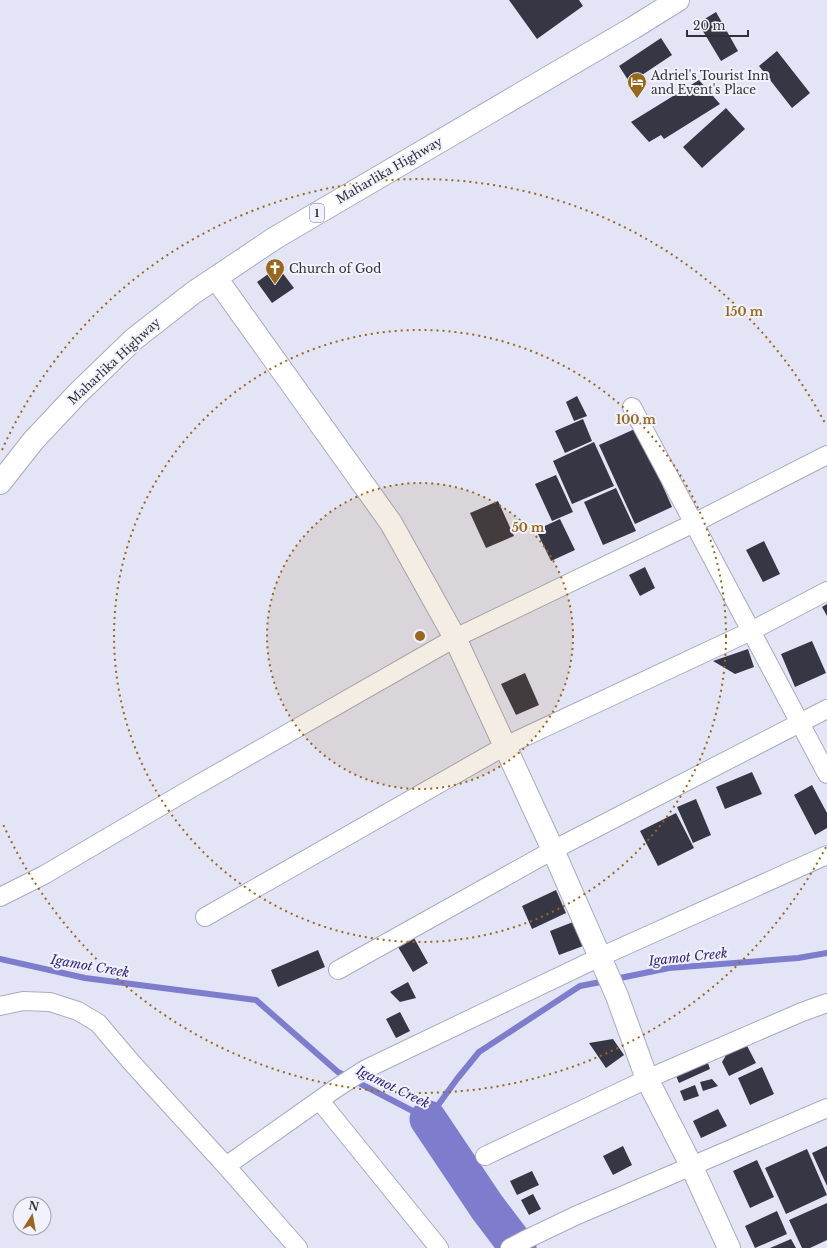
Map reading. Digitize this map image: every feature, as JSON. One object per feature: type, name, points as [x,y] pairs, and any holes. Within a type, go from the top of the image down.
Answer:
[{"type":"main road","name":"Maharlika Highway","points":[[0,483],[33,441],[77,394],[134,339],[193,293],[288,230],[633,28],[678,0]]},
{"type":"main road","points":[[216,278],[391,523],[455,638],[553,850],[617,996],[647,1079],[691,1166],[729,1248]]},
{"type":"street","points":[[632,407],[827,774]]},
{"type":"street","points":[[0,897],[44,875],[185,792],[455,638],[694,523],[827,455]]},
{"type":"street","points":[[205,917],[505,746],[751,631],[827,591]]},
{"type":"street","points":[[338,970],[553,850],[827,709]]},
{"type":"street","points":[[226,1166],[335,1089],[366,1069],[603,965],[827,855]]},
{"type":"street","points":[[0,1006],[24,1001],[50,1002],[78,1011],[98,1023],[298,1248]]},
{"type":"street","points":[[485,1156],[647,1079],[802,1012],[827,1004]]},
{"type":"street","points":[[320,1101],[439,1248]]},
{"type":"street","points":[[517,1244],[575,1216],[827,1108]]},
{"type":"building","points":[[509,0],[579,0],[583,6],[537,39]]},
{"type":"building","points":[[716,12],[738,51],[721,61],[698,23]]},
{"type":"building","points":[[661,38],[672,55],[630,83],[619,66]]},
{"type":"building","points":[[777,51],[810,93],[792,108],[759,66]]},
{"type":"building","points":[[699,80],[720,104],[664,139],[661,135],[649,142],[631,122]]},
{"type":"building","points":[[726,108],[745,129],[702,168],[683,147]]},
{"type":"building","name":"Church of God","points":[[278,267],[294,288],[272,303],[257,282]]},
{"type":"building","points":[[577,396],[587,416],[574,421],[566,402]]},
{"type":"building","points":[[583,419],[592,441],[565,453],[555,431]]},
{"type":"building","points":[[637,428],[672,507],[635,524],[599,445]]},
{"type":"building","points":[[594,442],[614,486],[572,504],[553,461]]},
{"type":"building","points":[[556,475],[573,512],[552,521],[535,484]]},
{"type":"building","points":[[616,488],[636,531],[603,545],[584,502]]},
{"type":"building","points":[[498,501],[514,536],[486,548],[470,513]]},
{"type":"building","points":[[560,519],[575,550],[551,561],[536,530]]},
{"type":"building","points":[[764,541],[780,574],[763,582],[746,550]]},
{"type":"building","points":[[645,567],[655,588],[640,596],[629,575]]},
{"type":"building","points":[[827,604],[827,616],[822,607]]},
{"type":"building","points":[[812,641],[826,673],[795,687],[781,654]]},
{"type":"building","points":[[748,649],[754,667],[735,674],[713,661]]},
{"type":"building","points":[[525,673],[539,705],[516,715],[501,684]]},
{"type":"building","points":[[752,772],[762,794],[725,809],[716,787]]},
{"type":"building","points":[[812,785],[827,813],[827,828],[815,835],[794,795]]},
{"type":"building","points":[[696,799],[711,835],[693,843],[677,807]]},
{"type":"building","points":[[676,813],[694,848],[658,866],[640,831]]},
{"type":"building","points":[[556,890],[566,913],[532,929],[522,906]]},
{"type":"building","points":[[573,922],[583,946],[559,955],[550,931]]},
{"type":"building","points":[[414,938],[428,963],[413,972],[398,947]]},
{"type":"building","points":[[318,950],[325,967],[278,987],[271,970]]},
{"type":"building","points":[[408,982],[416,998],[400,1002],[390,992]]},
{"type":"building","points":[[400,1012],[410,1031],[396,1038],[386,1019]]},
{"type":"building","points":[[613,1039],[624,1055],[606,1068],[589,1043]]},
{"type":"building","points":[[744,1040],[756,1063],[729,1076],[722,1062],[731,1047]]},
{"type":"building","points":[[705,1055],[710,1069],[679,1083],[673,1069]]},
{"type":"building","points":[[762,1067],[774,1094],[750,1105],[738,1078]]},
{"type":"building","points":[[712,1079],[718,1086],[703,1091],[700,1082]]},
{"type":"building","points":[[695,1085],[699,1096],[684,1101],[680,1091]]},
{"type":"building","points":[[718,1109],[727,1126],[701,1138],[693,1121]]},
{"type":"building","points":[[623,1146],[632,1165],[613,1175],[603,1156]]},
{"type":"building","points":[[827,1146],[827,1186],[812,1153]]},
{"type":"building","points":[[807,1149],[827,1195],[786,1214],[765,1168]]},
{"type":"building","points":[[757,1160],[774,1197],[750,1208],[733,1171]]},
{"type":"building","points":[[532,1171],[539,1185],[517,1195],[510,1181]]},
{"type":"building","points":[[533,1194],[541,1209],[529,1215],[521,1200]]},
{"type":"building","points":[[827,1203],[827,1240],[810,1248],[802,1248],[789,1220]]},
{"type":"building","points":[[777,1211],[787,1234],[755,1248],[745,1226]]},
{"type":"building","points":[[791,1239],[796,1248],[770,1248]]},
{"type":"waterway","name":"Igamot Creek","points":[[615,979],[669,968],[798,958],[827,953]]},
{"type":"waterway","name":"Igamot Creek","points":[[0,959],[85,978],[256,1000],[338,1072],[428,1119],[479,1052],[580,986],[606,981]]},
{"type":"waterway","points":[[428,1119],[487,1207],[518,1248]]},
{"type":"place","name":"Adriel's Tourist Inn and Event's Place","points":[[637,99]]},
{"type":"place","name":"Church of God","points":[[275,285]]}]
